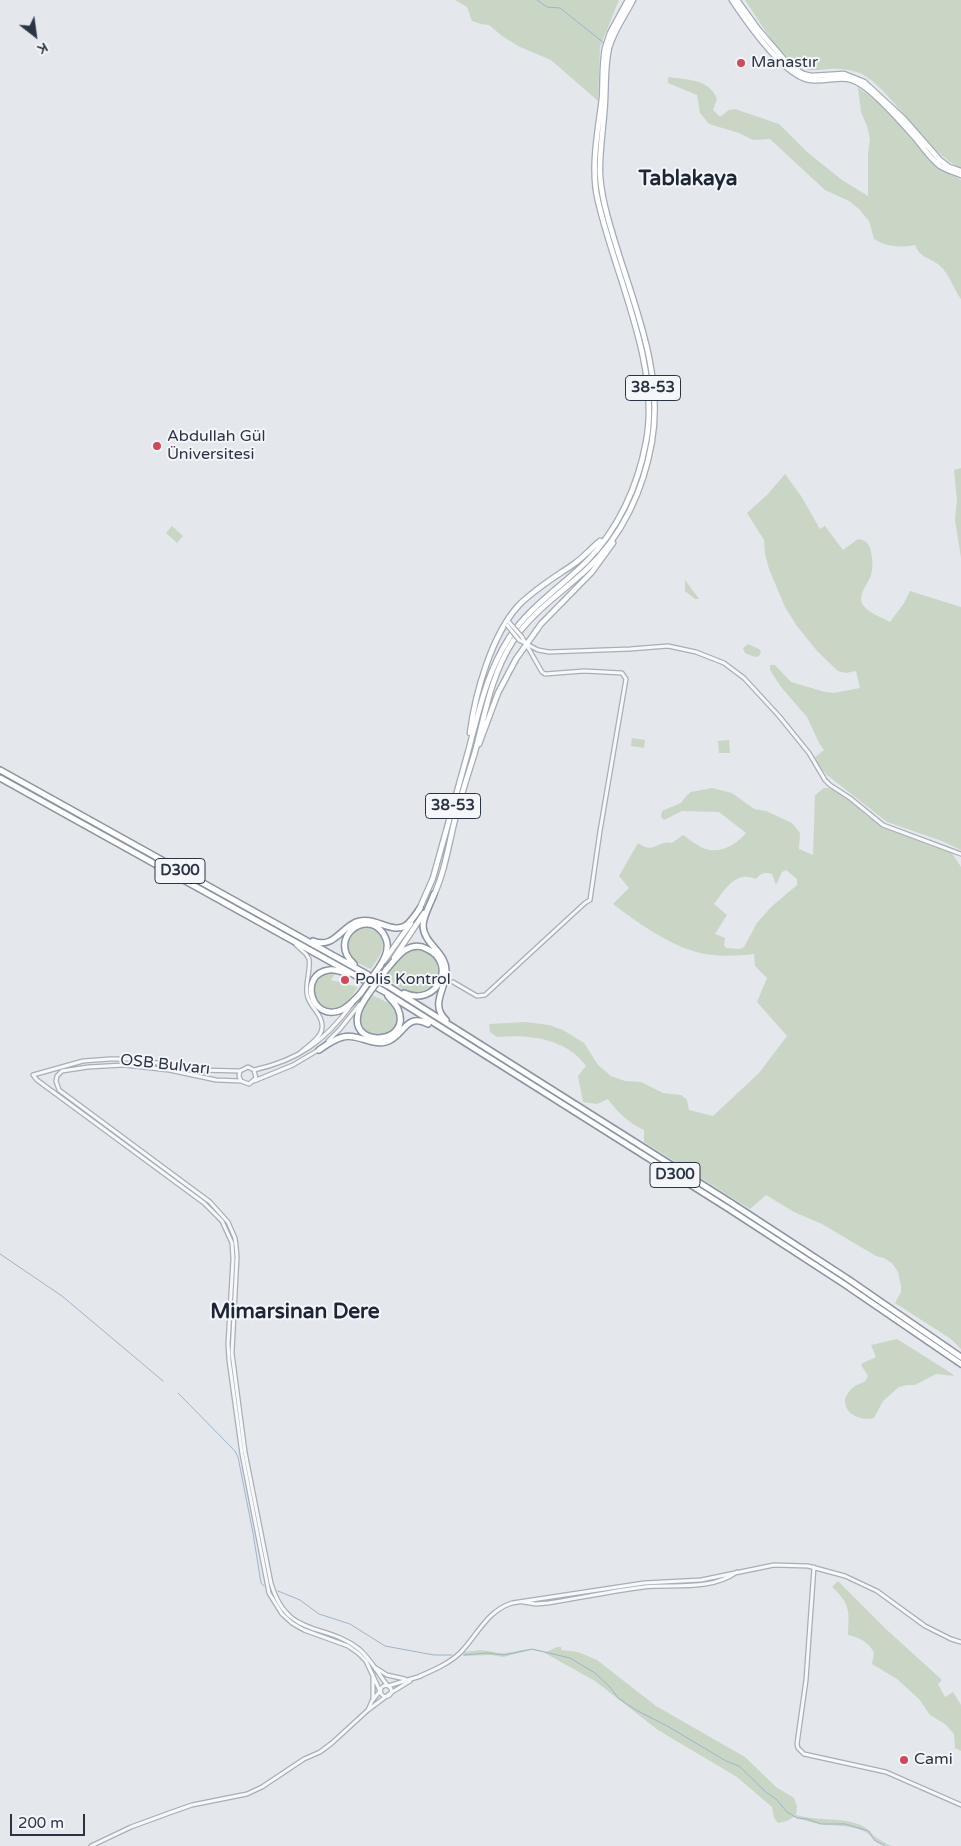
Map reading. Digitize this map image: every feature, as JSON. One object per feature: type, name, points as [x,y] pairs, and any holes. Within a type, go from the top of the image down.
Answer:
[{"type":"highway","name":"D300","points":[[0,770],[362,970],[840,1274],[961,1357]]},
{"type":"highway","name":"D300","points":[[0,778],[385,992],[729,1209],[844,1284],[961,1364]]},
{"type":"highway","points":[[434,894],[423,924],[425,934],[443,957],[446,968],[444,983],[438,1000],[438,1010],[444,1018],[476,1042]]},
{"type":"highway","points":[[292,932],[318,943],[330,942],[350,925],[360,920],[370,920],[389,926],[401,927],[407,924],[420,908]]},
{"type":"highway","points":[[358,976],[333,970],[324,971],[311,984],[311,994],[315,1004],[332,1012],[344,1008],[360,994],[380,966],[387,950],[385,936],[377,928],[368,924],[361,925],[352,930],[347,935],[344,947],[348,957],[362,970]]},
{"type":"highway","points":[[385,992],[397,1007],[399,1020],[394,1032],[384,1038],[367,1036],[359,1027],[358,1013],[366,996],[386,970],[403,951],[418,946],[437,956],[442,968],[440,982],[435,989],[426,995],[412,996],[388,986]]},
{"type":"highway","points":[[319,1050],[343,1037],[375,1043],[385,1042],[392,1039],[408,1023],[417,1020],[450,1034]]},
{"type":"main road","name":"38-53","points":[[386,970],[420,920],[434,894],[446,860],[462,790],[475,751],[485,710],[497,673],[512,642],[536,615],[588,568],[608,546],[628,514],[647,466],[652,439],[653,382],[645,342],[603,195],[600,172],[606,44],[628,0]]},
{"type":"main road","name":"38-53","points":[[380,966],[420,908],[433,878],[491,669],[519,624],[587,561],[607,535],[624,508],[639,471],[647,439],[649,410],[647,381],[640,344],[597,199],[595,172],[608,52],[615,32],[633,0]]},
{"type":"main road","points":[[732,0],[755,32],[784,66],[801,78],[811,80],[843,78],[862,86],[901,122],[938,163],[948,170],[961,175]]},
{"type":"main road","points":[[737,0],[758,29],[787,63],[803,74],[811,76],[844,74],[864,82],[904,119],[940,160],[961,171]]},
{"type":"main road","points":[[475,751],[506,676],[526,645],[541,624],[581,585],[602,560],[619,528]]},
{"type":"main road","points":[[468,751],[472,714],[482,680],[494,648],[516,609],[535,590],[575,563],[607,535]]},
{"type":"street","points":[[453,982],[477,996],[487,994],[590,900],[601,823],[626,679],[622,673],[593,671],[545,674],[521,638],[508,623]]},
{"type":"street","points":[[526,645],[538,650],[553,652],[668,646],[696,652],[721,662],[741,675],[770,706],[809,753],[830,785],[846,795],[872,818],[887,827],[961,854]]},
{"type":"street","points":[[288,938],[309,959],[306,993],[308,1000],[321,1019],[322,1025],[321,1034],[298,1055]]},
{"type":"street","points":[[298,1055],[311,1048],[329,1033],[360,994]]},
{"type":"street","points":[[254,1081],[293,1065],[319,1050],[340,1029],[366,996]]},
{"type":"street","name":"OSB Bulvarı","points":[[298,1055],[272,1066],[254,1070],[248,1067],[240,1071],[198,1070],[134,1060],[110,1059],[82,1061],[33,1075],[37,1080],[204,1203],[225,1225],[232,1243],[233,1259],[228,1344],[229,1360],[242,1454],[269,1593],[282,1614],[292,1623],[304,1630],[348,1646],[366,1661],[372,1672]]},
{"type":"street","name":"OSB Bulvarı","points":[[254,1081],[249,1084],[241,1081],[216,1080],[169,1070],[124,1065],[97,1066],[62,1071],[57,1076],[56,1081],[60,1090],[210,1202],[222,1213],[232,1228],[237,1256],[232,1353],[245,1452],[273,1593],[287,1614],[295,1620],[305,1626],[351,1644],[366,1656],[374,1666]]},
{"type":"street","points":[[254,1070],[256,1078],[254,1081]]},
{"type":"street","points":[[240,1071],[241,1081]]},
{"type":"street","points":[[91,1846],[152,1819],[192,1805],[247,1794],[262,1787],[304,1759],[320,1752],[368,1710],[405,1683],[452,1659],[461,1652],[484,1622],[500,1608],[512,1603],[644,1582],[701,1580],[774,1565],[808,1566],[845,1576],[877,1591],[925,1626],[961,1642]]},
{"type":"street","points":[[814,1567],[806,1680],[798,1748],[804,1754],[886,1772],[961,1805]]},
{"type":"street","points":[[374,1666],[387,1675],[408,1680]]},
{"type":"street","points":[[374,1666],[391,1690],[389,1695]]},
{"type":"street","points":[[372,1672],[380,1691],[383,1695],[389,1695]]},
{"type":"street","points":[[372,1672],[374,1688],[372,1701]]},
{"type":"street","points":[[368,1710],[383,1686],[421,1676]]},
{"type":"green space","points":[[455,0],[619,0],[600,47],[598,101],[551,60],[520,47],[489,25],[472,21],[467,7]]},
{"type":"green space","points":[[745,0],[961,0],[961,169],[936,150],[883,91],[867,77],[857,72],[842,69],[809,70],[799,66],[790,59],[772,40]]},
{"type":"green space","points":[[668,77],[696,81],[708,87],[717,99],[713,110],[719,116],[735,109],[779,124],[807,152],[842,180],[868,196],[868,153],[870,139],[861,112],[858,87],[880,104],[935,164],[961,180],[961,299],[942,268],[922,255],[915,245],[894,246],[874,239],[869,221],[849,201],[825,190],[770,139],[753,140],[739,133],[709,124],[700,113],[697,95],[668,83]]},
{"type":"green space","points":[[961,468],[961,558],[955,520],[957,500],[954,470]]},
{"type":"green space","points":[[785,474],[801,496],[820,529],[825,526],[843,550],[858,539],[865,541],[869,545],[872,570],[861,601],[869,611],[890,622],[910,591],[961,607],[961,850],[942,841],[887,822],[827,775],[815,757],[824,750],[807,717],[781,687],[770,670],[770,665],[775,665],[791,682],[825,692],[834,693],[860,688],[856,671],[846,673],[838,671],[818,652],[797,626],[785,607],[769,569],[764,540],[747,513],[768,494]]},
{"type":"green space","points":[[172,526],[183,536],[177,543],[166,533]]},
{"type":"green space","points":[[685,580],[699,599],[695,599],[685,591]]},
{"type":"green space","points":[[748,644],[759,649],[761,652],[759,656],[755,657],[745,653],[743,648]]},
{"type":"green space","points":[[632,738],[645,740],[644,748],[631,746]]},
{"type":"green space","points":[[729,740],[730,753],[719,753],[718,741]]},
{"type":"green space","points":[[712,788],[732,793],[754,809],[766,811],[792,823],[800,833],[799,849],[813,855],[815,795],[824,788],[829,788],[841,793],[867,816],[883,827],[952,853],[961,867],[961,1349],[951,1339],[895,1303],[901,1292],[901,1286],[898,1272],[892,1263],[876,1256],[822,1224],[794,1212],[766,1195],[750,1209],[644,1142],[644,1130],[624,1117],[608,1099],[597,1104],[583,1102],[578,1076],[586,1066],[568,1049],[533,1037],[497,1037],[490,1032],[489,1024],[526,1022],[549,1025],[563,1030],[584,1043],[598,1065],[611,1076],[625,1081],[641,1082],[663,1093],[681,1095],[687,1100],[689,1110],[713,1116],[759,1073],[787,1036],[757,1002],[767,978],[755,966],[754,954],[732,956],[696,952],[653,932],[613,904],[629,888],[619,876],[638,843],[648,848],[663,843],[672,843],[683,835],[703,848],[715,850],[727,848],[746,833],[719,812],[682,811],[664,820],[661,817],[662,811],[681,803],[691,792]],"holes":[[[786,870],[797,879],[797,885],[771,907],[757,923],[744,947],[740,949],[726,948],[724,945],[725,938],[715,934],[727,915],[714,904],[731,883],[742,877],[756,879],[761,874],[767,873],[772,874],[776,885],[782,872]]]},
{"type":"green space","points":[[366,927],[379,933],[383,943],[381,952],[371,969],[355,961],[347,949],[351,935],[360,928]]},
{"type":"green space","points":[[414,950],[426,952],[434,958],[438,967],[438,976],[434,984],[428,991],[420,994],[407,992],[384,976],[401,955]]},
{"type":"green space","points":[[329,972],[336,972],[331,980],[358,987],[348,1001],[335,1010],[327,1009],[321,1005],[315,994],[317,981]]},
{"type":"green space","points":[[372,995],[395,1006],[398,1019],[396,1028],[393,1031],[376,1037],[364,1028],[361,1018],[364,1007]]},
{"type":"green space","points":[[897,1339],[954,1376],[936,1374],[915,1385],[899,1387],[883,1401],[874,1418],[864,1419],[854,1416],[847,1409],[845,1399],[852,1388],[867,1379],[868,1376],[861,1365],[876,1357],[871,1345]]},
{"type":"green space","points":[[838,1581],[887,1630],[942,1680],[938,1684],[945,1697],[953,1692],[961,1705],[961,1751],[955,1748],[954,1734],[945,1724],[930,1715],[919,1699],[897,1679],[872,1664],[874,1653],[870,1646],[856,1637],[848,1635],[848,1609],[843,1598],[832,1587]]},
{"type":"green space","points":[[561,1647],[561,1650],[578,1652],[597,1660],[656,1706],[745,1757],[776,1787],[794,1798],[797,1806],[796,1815],[843,1820],[858,1824],[891,1846],[885,1846],[877,1842],[866,1832],[851,1827],[818,1824],[794,1817],[778,1823],[774,1818],[772,1807],[737,1777],[658,1730],[595,1681],[543,1652],[531,1650],[503,1657],[491,1655],[463,1656],[464,1652],[476,1650],[507,1653],[533,1649],[546,1652]]},
{"type":"waterway","points":[[537,0],[547,7],[560,8],[604,43]]},
{"type":"waterway","points":[[0,1254],[62,1296],[163,1381]]},
{"type":"waterway","points":[[178,1393],[235,1451],[238,1457],[261,1583],[264,1586]]},
{"type":"waterway","points":[[278,1591],[300,1600],[319,1614],[350,1624],[385,1646],[434,1655],[452,1655]]},
{"type":"waterway","points":[[464,1655],[487,1653],[504,1655],[532,1649],[570,1658],[595,1673],[610,1687],[618,1698],[636,1710],[726,1761],[739,1766],[767,1793],[776,1799],[787,1812],[797,1818],[821,1824],[845,1824],[869,1831],[874,1840],[885,1846]]},
{"type":"place","name":"Manastır","points":[[741,63]]},
{"type":"place","name":"Abdullah Gül Üniversitesi","points":[[157,446]]},
{"type":"place","name":"Polis Kontrol","points":[[345,980]]},
{"type":"place","name":"Cami","points":[[904,1760]]},
{"type":"district","name":"Tablakaya","points":[[688,179]]},
{"type":"district","name":"Mimarsinan Dere","points":[[295,1312]]}]
